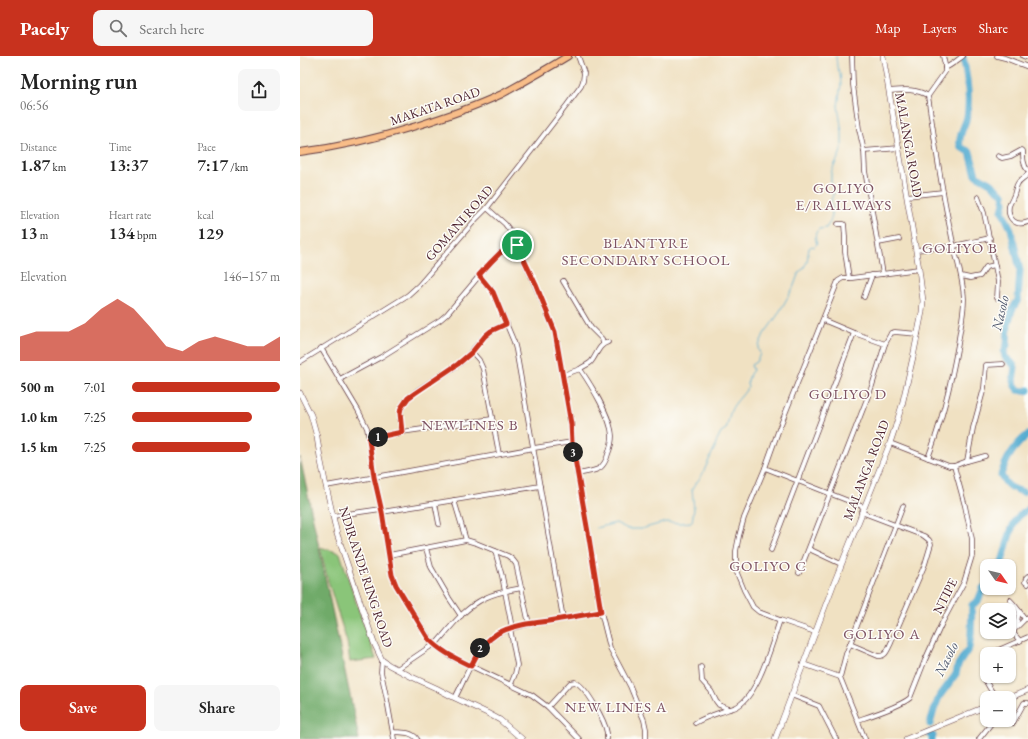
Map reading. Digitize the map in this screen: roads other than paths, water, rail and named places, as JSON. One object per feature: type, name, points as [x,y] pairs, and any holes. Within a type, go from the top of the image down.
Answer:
[{"type":"main road","name":"MAKATA ROAD","points":[[300,152],[319,150],[383,136],[441,118],[501,94],[568,56]]},
{"type":"street","name":"GOMANI ROAD","points":[[300,362],[413,291],[487,208],[581,86],[584,73],[578,56]]},
{"type":"street","points":[[852,56],[853,84],[859,129],[864,151],[865,171],[883,274]]},
{"type":"street","name":"MALANGA ROAD","points":[[775,739],[841,564],[890,443],[902,404],[921,318],[923,301],[919,269],[883,56]]},
{"type":"street","points":[[928,96],[943,76],[945,68],[943,56]]},
{"type":"street","points":[[945,68],[963,56]]},
{"type":"street","points":[[997,56],[1028,67]]},
{"type":"street","points":[[1023,56],[1028,58]]},
{"type":"street","points":[[889,91],[910,90],[923,92],[928,96],[943,192],[961,276],[964,301],[950,384],[943,414],[928,458]]},
{"type":"street","points":[[864,151],[899,148]]},
{"type":"street","points":[[998,156],[1002,158],[1011,156],[1022,150],[1026,169],[1028,171]]},
{"type":"street","points":[[1028,174],[1020,180],[1016,186],[1009,206],[1012,221],[1021,224],[1028,222]]},
{"type":"street","points":[[907,196],[943,192]]},
{"type":"street","points":[[978,197],[984,213],[990,238],[998,282],[997,298]]},
{"type":"street","points":[[487,208],[505,224],[511,232],[536,285],[555,332],[571,424],[577,474],[601,612],[610,648],[630,686],[644,720],[646,739]]},
{"type":"street","points":[[838,224],[844,224],[845,252],[849,278]]},
{"type":"street","points":[[916,250],[954,246],[990,238]]},
{"type":"street","points":[[878,243],[899,239]]},
{"type":"street","points":[[340,379],[381,357],[440,320],[447,314],[479,275],[500,253],[517,245]]},
{"type":"street","points":[[961,276],[970,278],[980,276],[986,267],[995,265]]},
{"type":"street","points":[[815,632],[759,612],[754,607],[744,590],[737,573],[736,563],[742,524],[838,281],[843,278],[919,269]]},
{"type":"street","points":[[479,275],[493,292],[516,350],[563,618]]},
{"type":"street","points":[[864,297],[872,275]]},
{"type":"street","points":[[563,281],[591,328],[606,343],[597,351],[592,361],[583,366],[580,370],[563,374]]},
{"type":"street","points":[[823,320],[886,344]]},
{"type":"street","points":[[402,432],[400,413],[401,408],[408,398],[458,364],[472,352],[491,331],[506,324]]},
{"type":"street","points":[[799,573],[872,386],[890,335],[893,332],[918,334]]},
{"type":"street","points":[[771,550],[854,333]]},
{"type":"street","points":[[321,348],[367,428],[374,477],[392,575],[396,585],[428,638],[434,645],[450,656],[532,695],[548,707],[579,739]]},
{"type":"street","points":[[472,352],[479,360],[483,369],[499,454]]},
{"type":"street","points":[[967,461],[973,428],[984,388],[986,365],[1003,364]]},
{"type":"street","points":[[577,474],[599,469],[602,466],[608,457],[612,436],[606,416],[580,370]]},
{"type":"street","name":"NDIRANDE RING ROAD","points":[[300,393],[315,427],[337,534],[374,642],[382,660],[397,669],[500,720],[522,739]]},
{"type":"street","points":[[369,439],[402,432],[492,418]]},
{"type":"street","points":[[326,486],[572,442]]},
{"type":"street","points":[[890,443],[944,465],[954,466],[985,456]]},
{"type":"street","name":"NTIPE","points":[[858,720],[888,709],[910,698],[942,623],[968,572],[972,556],[972,539],[954,466]]},
{"type":"street","points":[[765,468],[830,494],[896,526],[924,536],[931,544],[891,643],[885,654],[878,656],[850,644]]},
{"type":"street","points":[[333,516],[381,511],[540,486]]},
{"type":"street","points":[[454,500],[466,540]]},
{"type":"street","points":[[435,503],[439,524]]},
{"type":"street","points":[[865,739],[840,677],[846,654],[903,506]]},
{"type":"street","points":[[389,555],[466,540],[476,542],[508,556],[515,562],[529,624]]},
{"type":"street","points":[[426,548],[431,567],[461,616]]},
{"type":"street","points":[[809,549],[841,564]]},
{"type":"street","points":[[495,551],[505,592],[517,665],[511,684]]},
{"type":"street","points":[[1028,576],[1025,582],[1028,584]]},
{"type":"street","points":[[397,669],[434,645],[461,616],[485,598],[522,588]]},
{"type":"street","points":[[1010,600],[1019,612],[1027,618],[1016,629]]},
{"type":"street","points":[[455,698],[475,657],[486,642],[498,633],[529,624],[601,612]]},
{"type":"street","points":[[1016,623],[1019,612]]},
{"type":"street","points":[[695,723],[738,706],[745,700],[756,685],[760,676],[780,620]]},
{"type":"street","points":[[1016,634],[1020,641]]},
{"type":"street","points":[[1005,647],[1028,637]]},
{"type":"street","points":[[1012,644],[1013,639]]},
{"type":"street","points":[[382,660],[381,672],[394,739]]},
{"type":"street","points":[[803,664],[840,677]]},
{"type":"street","points":[[701,667],[702,681],[711,691],[716,701],[720,705],[729,709]]},
{"type":"street","points":[[548,707],[570,684],[575,682],[579,683],[588,694],[600,715],[605,725],[607,739]]},
{"type":"street","points":[[1016,695],[1028,690]]},
{"type":"street","points":[[791,695],[819,706],[836,739]]},
{"type":"street","points":[[1016,717],[1024,703],[1028,703]]},
{"type":"street","points":[[906,739],[980,709]]},
{"type":"street","points":[[979,739],[988,727]]},
{"type":"street","points":[[393,732],[408,733],[414,735],[417,739]]},
{"type":"waterway","points":[[596,528],[616,523],[628,529],[641,529],[666,522],[692,522],[694,509],[692,489],[702,475],[721,432],[726,429],[732,408],[748,387],[747,384],[753,370],[751,365],[756,362],[760,354],[758,348],[764,334],[777,316],[793,288],[799,272],[803,269],[807,262],[809,248],[812,246],[814,247],[817,244],[815,238],[816,232],[819,229],[826,228],[830,222],[832,215],[831,200],[834,192],[831,185],[831,172],[840,154],[842,145],[842,132],[838,106],[841,84],[836,56]]},
{"type":"waterway","name":"Nasolo","points":[[963,57],[967,79],[968,103],[967,117],[961,134],[960,145],[963,149],[970,152],[976,175],[992,184],[1003,194],[1004,203],[1002,211],[1011,229],[1020,270],[1018,300],[1010,317],[1007,345],[1004,352],[1005,357],[1015,367],[1013,381],[1015,386],[1018,390],[1028,390]]},
{"type":"waterway","name":"Nasolo","points":[[1023,492],[1010,486],[1005,482],[1001,475],[1011,453],[1028,435]]},
{"type":"waterway","name":"Nasolo","points":[[1003,559],[1013,525],[1018,517],[1028,509]]},
{"type":"waterway","name":"Nasolo","points":[[930,724],[939,697],[956,674],[958,665],[969,648],[972,605],[978,601],[980,595]]},
{"type":"waterway","name":"Nasolo","points":[[929,734],[933,736],[932,739]]},
{"type":"district","name":"GOLIYO E/RAILWAYS","points":[[844,196]]},
{"type":"district","name":"GOLIYO B","points":[[960,247]]},
{"type":"district","name":"BLANTYRE SECONDARY SCHOOL","points":[[646,250]]},
{"type":"district","name":"GOLIYO D","points":[[848,393]]},
{"type":"district","name":"NEWLINES B","points":[[470,424]]},
{"type":"district","name":"GOLIYO C","points":[[768,565]]},
{"type":"district","name":"GOLIYO A","points":[[882,633]]},
{"type":"district","name":"NEW LINES A","points":[[616,706]]}]
